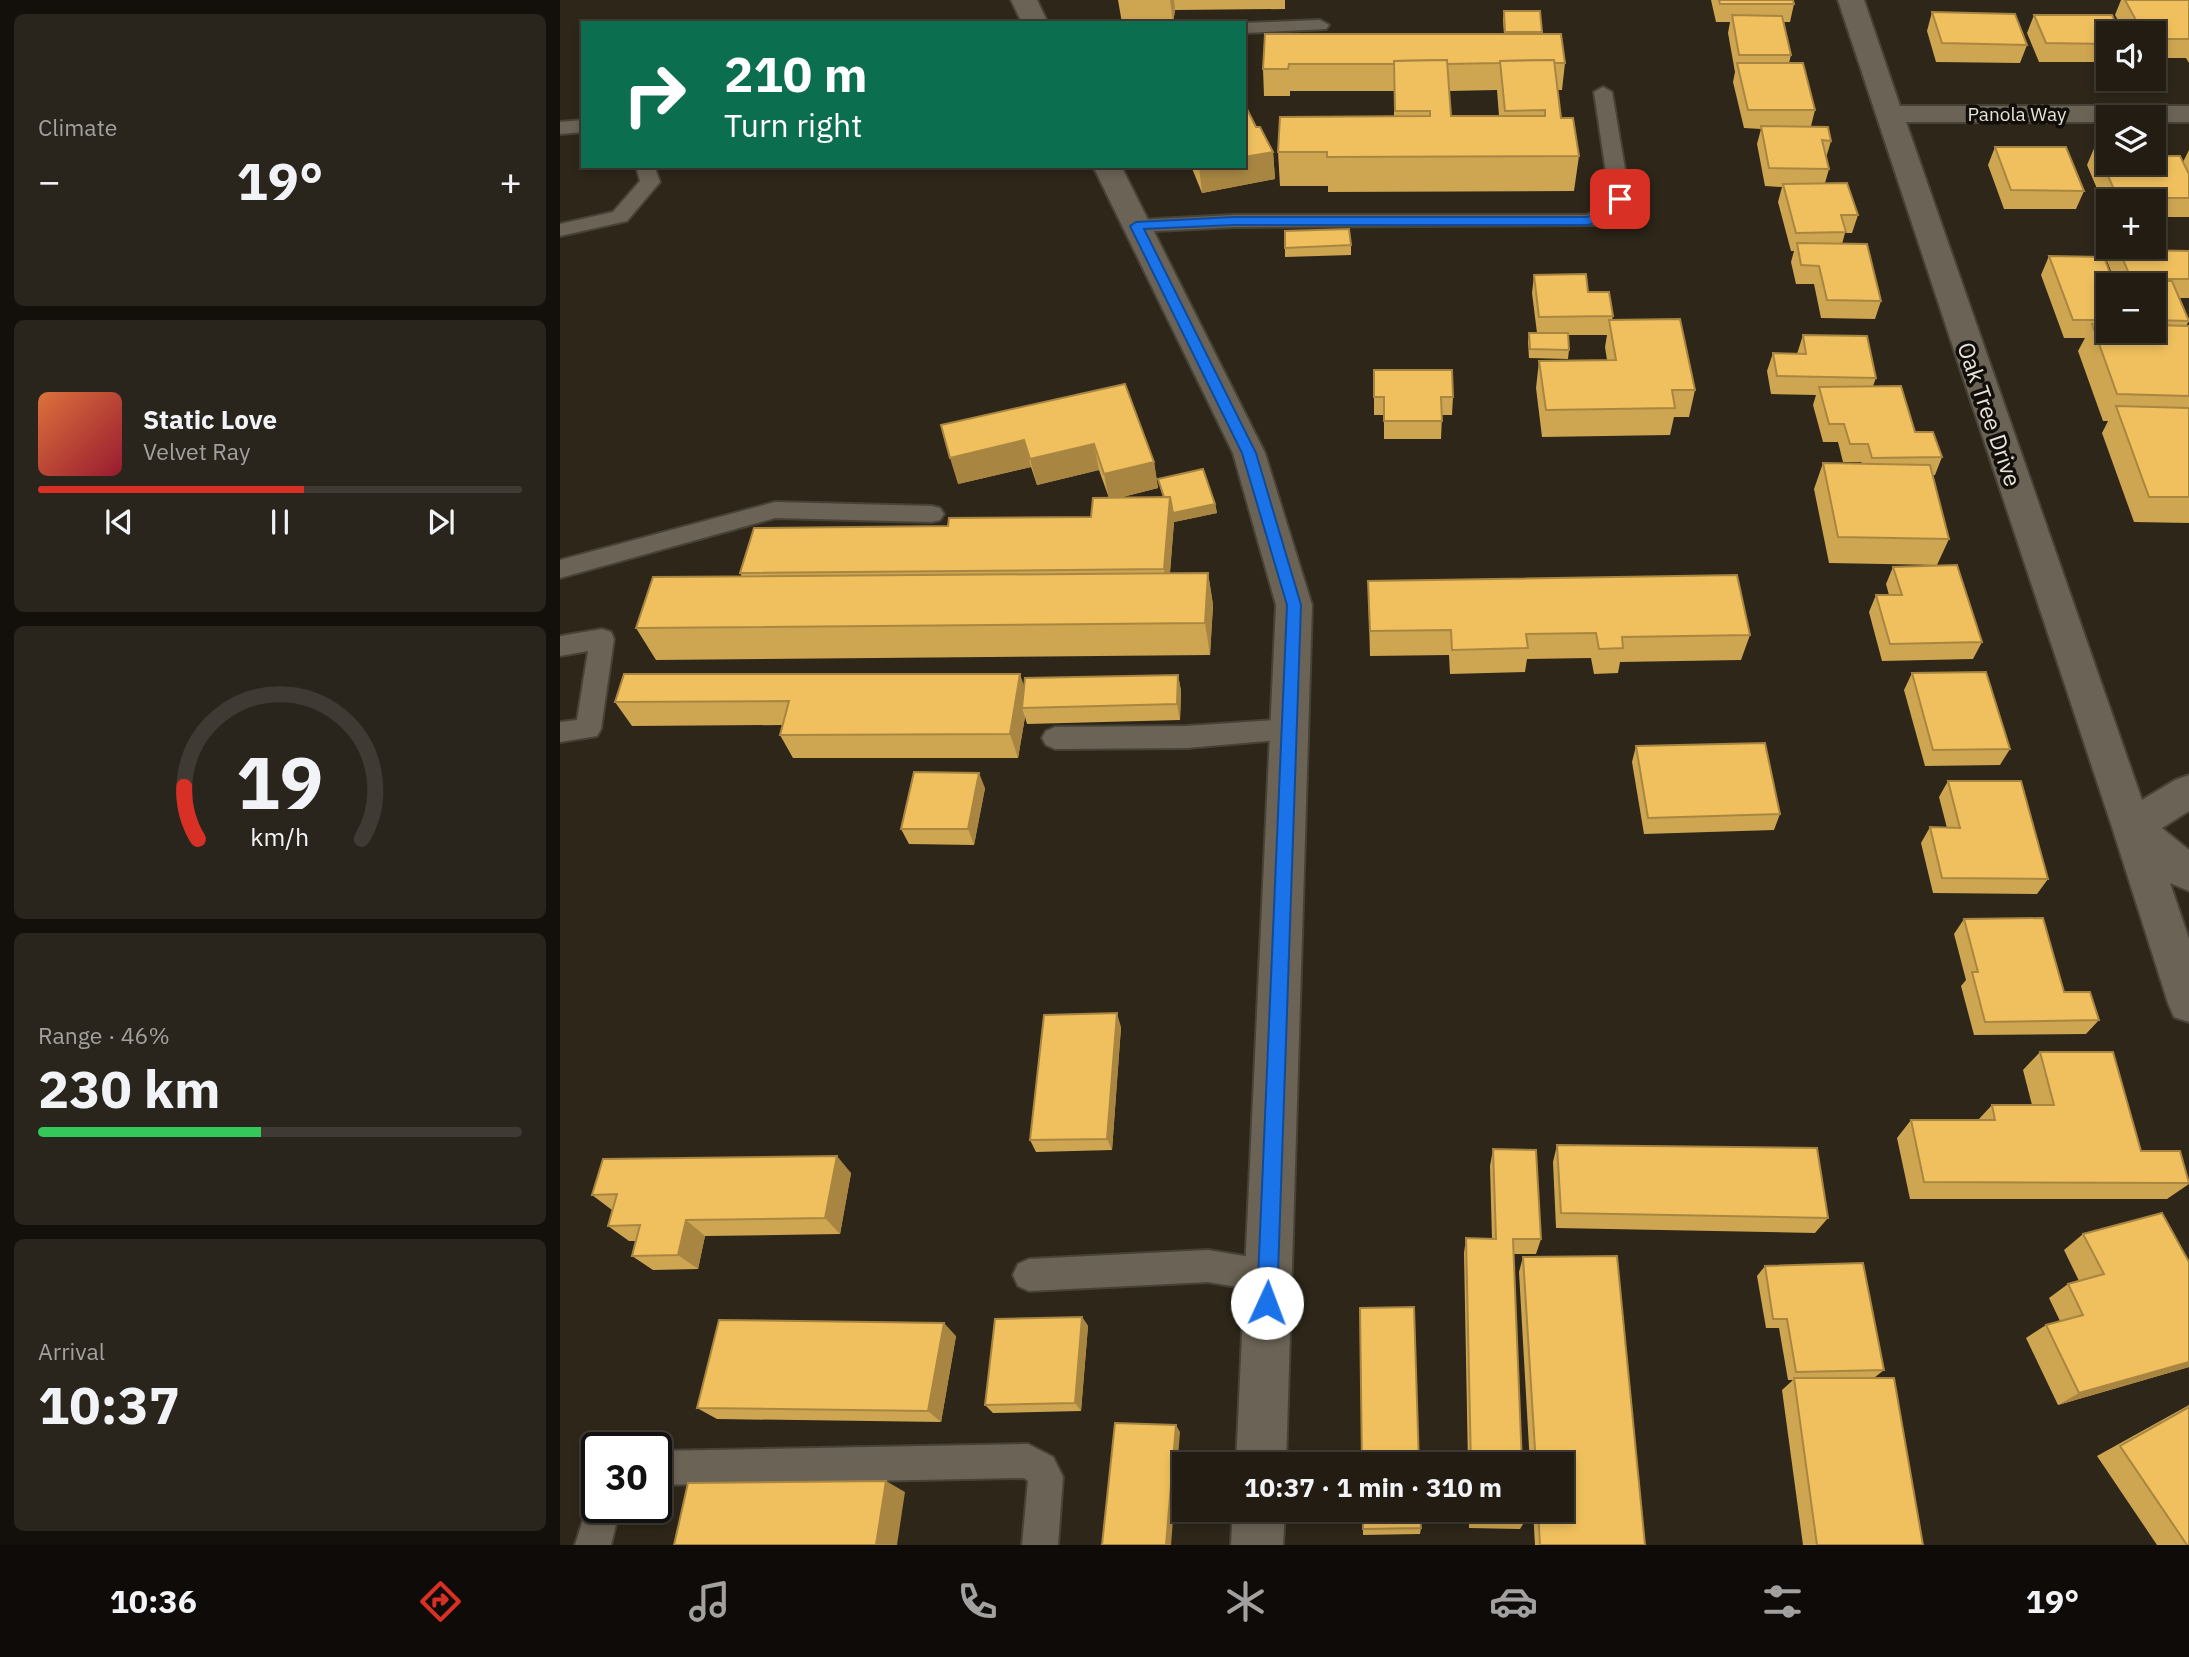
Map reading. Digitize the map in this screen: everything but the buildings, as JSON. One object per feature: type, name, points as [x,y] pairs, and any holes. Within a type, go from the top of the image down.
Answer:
[{"type":"street","points":[[1024,0],[1034,21]]},
{"type":"street","name":"Oak Tree Drive","points":[[1851,0],[2132,827],[2189,1003]]},
{"type":"street","name":"Panola Way","points":[[1888,114],[2189,114]]},
{"type":"street","points":[[1108,168],[1249,453],[1294,605],[1261,1452]]},
{"type":"street","points":[[2189,791],[2132,827],[2189,874]]},
{"type":"street","points":[[1257,1545],[1258,1522]]},
{"type":"lane","points":[[1246,27],[1320,25]]},
{"type":"lane","points":[[1136,226],[1234,221],[1588,221],[1613,212],[1620,199],[1602,92]]},
{"type":"lane","points":[[560,128],[581,126]]},
{"type":"lane","points":[[560,230],[620,217],[650,182],[648,170]]},
{"type":"lane","points":[[560,569],[775,510],[932,514]]},
{"type":"lane","points":[[560,646],[602,639],[588,729],[560,733]]},
{"type":"lane","points":[[1055,738],[1187,737],[1290,729]]},
{"type":"lane","points":[[1029,1275],[1208,1266],[1268,1276]]},
{"type":"lane","points":[[672,1468],[1028,1461],[1041,1469],[1046,1477],[1040,1545]]},
{"type":"lane","points":[[593,1545],[599,1523]]},
{"type":"route","points":[[1267,1303],[1287,845],[1294,605],[1249,453],[1136,226],[1234,221],[1588,221],[1613,212],[1620,199]]}]
